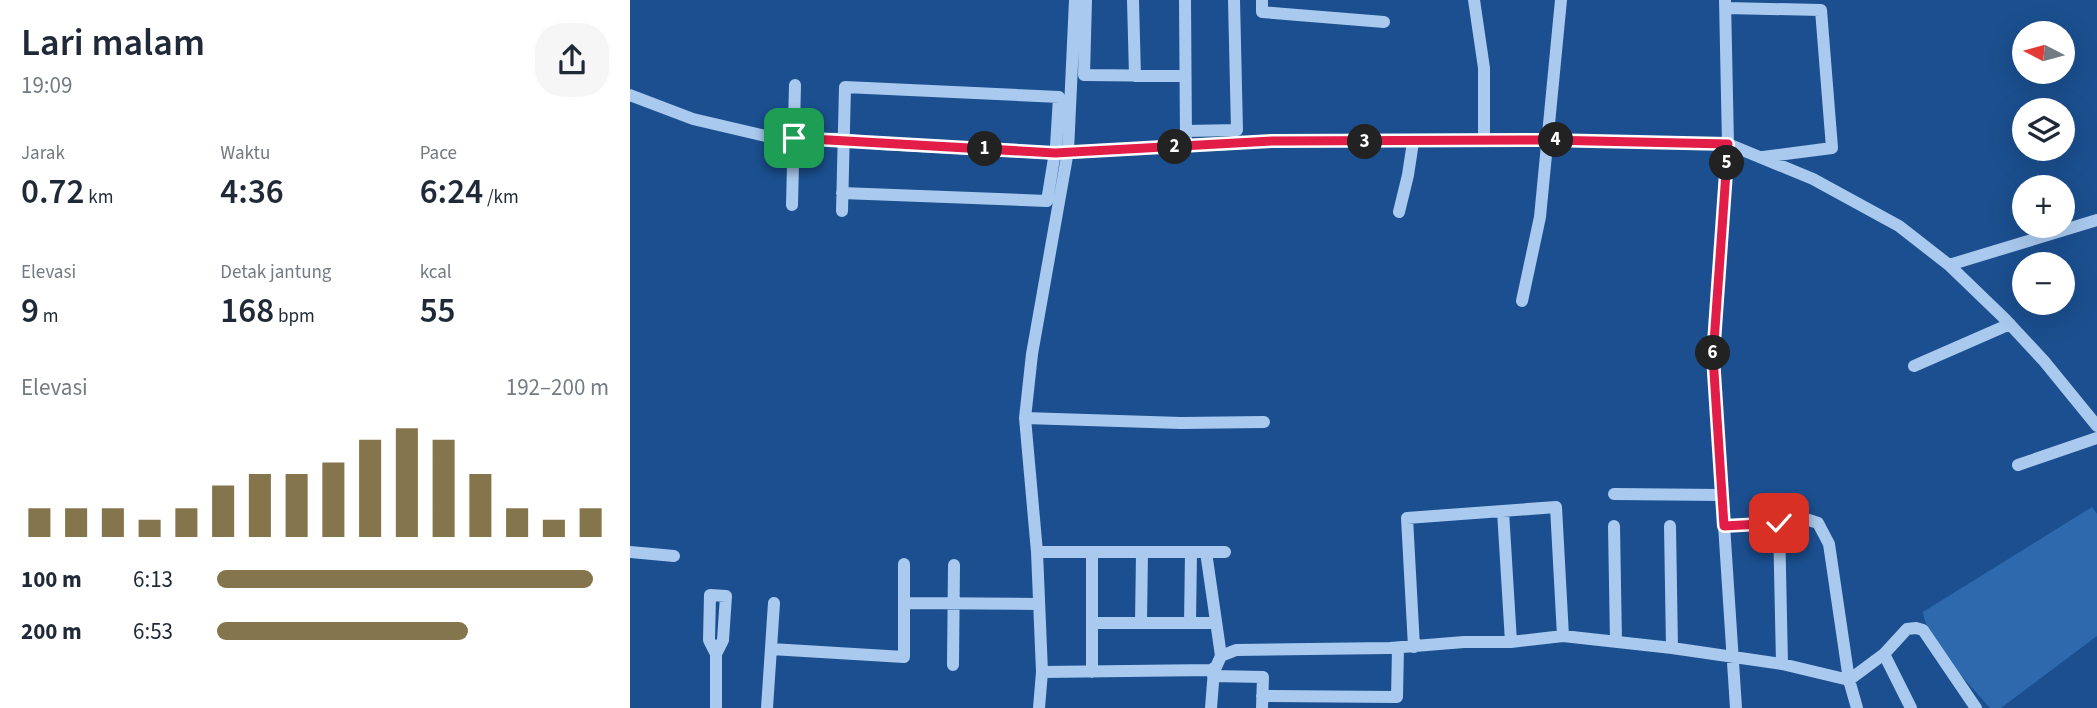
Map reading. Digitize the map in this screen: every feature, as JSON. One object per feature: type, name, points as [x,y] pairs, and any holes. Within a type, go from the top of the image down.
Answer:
[{"type":"street","points":[[1040,708],[1042,672],[1037,552],[1025,418],[1060,150],[1075,0]]},
{"type":"street","points":[[1086,0],[1084,75],[1184,76]]},
{"type":"street","points":[[1133,0],[1135,76]]},
{"type":"street","points":[[1185,0],[1187,146]]},
{"type":"street","points":[[1186,131],[1237,130],[1234,0]]},
{"type":"street","points":[[1262,0],[1262,12],[1384,22]]},
{"type":"street","points":[[1474,0],[1484,68],[1484,141]]},
{"type":"street","points":[[1522,301],[1540,216],[1561,0]]},
{"type":"street","points":[[1737,708],[1713,357],[1728,144],[1726,4],[1821,10],[1832,148],[1759,157]]},
{"type":"street","points":[[792,205],[795,85]]},
{"type":"street","points":[[842,193],[1047,201],[1060,150],[1059,97],[845,87],[843,139],[842,193],[842,211]]},
{"type":"street","points":[[630,95],[693,119],[774,138],[1060,150],[1272,141],[1547,140],[1728,144],[1813,179],[1899,226],[1949,265],[2010,324],[2097,426]]},
{"type":"street","points":[[1399,212],[1413,142]]},
{"type":"street","points":[[1949,265],[2097,220]]},
{"type":"street","points":[[1914,366],[2010,324]]},
{"type":"street","points":[[1025,418],[1181,423],[1264,422]]},
{"type":"street","points":[[2018,465],[2097,438]]},
{"type":"street","points":[[1614,494],[1721,495]]},
{"type":"street","points":[[1414,647],[1401,518],[1503,510],[1556,507],[1563,636]]},
{"type":"street","points":[[1503,510],[1511,642]]},
{"type":"street","points":[[1724,526],[1809,520],[1818,523],[1829,544],[1849,680],[1857,708]]},
{"type":"street","points":[[1779,523],[1782,664]]},
{"type":"street","points":[[1614,526],[1616,642]]},
{"type":"street","points":[[1670,526],[1672,648]]},
{"type":"street","points":[[630,552],[674,556]]},
{"type":"street","points":[[1037,552],[1224,552]]},
{"type":"street","points":[[1092,552],[1092,672]]},
{"type":"street","points":[[1141,623],[1142,552]]},
{"type":"street","points":[[1190,623],[1191,552]]},
{"type":"street","points":[[1206,552],[1221,656],[1213,673],[1211,708]]},
{"type":"street","points":[[771,649],[904,657],[904,564]]},
{"type":"street","points":[[953,665],[954,565]]},
{"type":"street","points":[[767,708],[774,603]]},
{"type":"street","points":[[905,603],[1039,604]]},
{"type":"street","points":[[1092,623],[1216,624]]},
{"type":"street","points":[[1849,680],[1884,654],[1907,629],[1916,628],[1923,630],[1976,708]]},
{"type":"street","points":[[1221,656],[1236,650],[1398,648],[1464,642],[1511,642],[1563,636],[1782,664],[1849,680]]},
{"type":"street","points":[[1042,672],[1213,673],[1263,677],[1262,702],[1397,697],[1398,648]]},
{"type":"street","points":[[716,654],[716,708]]},
{"type":"street","points":[[1884,654],[1911,708]]},
{"type":"shaded area","points":[[2092,507],[2097,514],[2097,636],[2001,708],[1990,708],[1940,649],[1926,624],[1923,612]]},
{"type":"route","points":[[794,138],[1055,153],[1272,141],[1547,140],[1728,144],[1713,357],[1724,526],[1779,523]]}]
